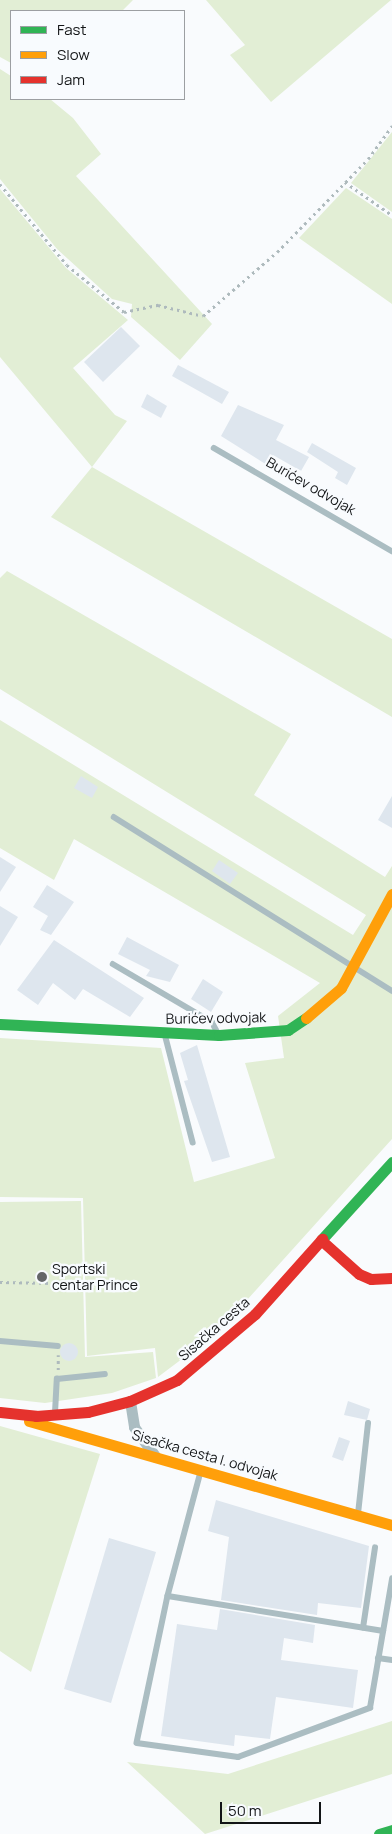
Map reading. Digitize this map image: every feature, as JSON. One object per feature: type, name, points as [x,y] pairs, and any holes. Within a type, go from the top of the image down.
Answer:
[{"type":"main road","name":"Burićev odvojak","points":[[0,1024],[165,1034],[219,1035],[260,1034],[303,1022],[342,988],[355,967],[392,894]]},
{"type":"main road","name":"Sisačka cesta","points":[[4,1413],[55,1415],[130,1401],[177,1380],[212,1353],[255,1314],[392,1162]]},
{"type":"main road","points":[[321,1240],[359,1274],[371,1279],[392,1278]]},
{"type":"main road","name":"Sisačka cesta I. odvojak","points":[[4,1413],[392,1525]]},
{"type":"main road","points":[[379,1834],[392,1830]]},
{"type":"street","points":[[130,1401],[134,1427],[157,1458]]},
{"type":"lane","name":"Burićev odvojak","points":[[214,448],[392,551]]},
{"type":"lane","points":[[114,817],[392,991]]},
{"type":"lane","points":[[112,964],[212,1022],[219,1035]]},
{"type":"lane","points":[[165,1034],[193,1142]]},
{"type":"lane","points":[[0,1341],[58,1346]]},
{"type":"lane","points":[[55,1415],[57,1379],[105,1374]]},
{"type":"lane","points":[[358,1515],[368,1424]]},
{"type":"lane","points":[[202,1470],[168,1596],[137,1743],[238,1758],[370,1708],[392,1579]]},
{"type":"lane","points":[[363,1628],[375,1548]]},
{"type":"lane","points":[[168,1596],[383,1631]]},
{"type":"lane","points":[[378,1658],[392,1660]]},
{"type":"path","points":[[0,184],[67,265],[124,312],[158,306],[203,316],[277,252],[345,182],[392,126]]},
{"type":"path","points":[[345,182],[392,215]]},
{"type":"path","points":[[0,1282],[54,1283]]},
{"type":"path","points":[[57,1379],[58,1346]]},
{"type":"green space","points":[[0,0],[133,0],[123,10],[10,10],[10,62],[0,57]]},
{"type":"green space","points":[[206,0],[391,0],[271,102],[230,55],[245,45]]},
{"type":"green space","points":[[0,69],[10,75],[10,100],[51,100],[73,118],[101,154],[76,176],[212,324],[180,360],[131,317],[132,304],[112,299],[57,249],[0,179]]},
{"type":"green space","points":[[392,132],[392,212],[351,183]]},
{"type":"green space","points":[[346,188],[392,219],[392,304],[299,238]]},
{"type":"green space","points":[[0,189],[66,268],[128,320],[73,368],[115,415],[127,421],[92,467],[0,357]]},
{"type":"green space","points":[[92,467],[392,639],[392,717],[51,517]]},
{"type":"green space","points":[[7,571],[291,734],[254,795],[385,877],[392,866],[392,1139],[219,1331],[158,1377],[155,1348],[87,1356],[83,1198],[0,1197],[0,1038],[161,1048],[194,1182],[275,1158],[245,1063],[284,1058],[278,1016],[320,983],[74,839],[54,880],[0,848],[0,720],[353,935],[366,915],[0,689],[0,578]]},
{"type":"green space","name":"Sportski centar Prince","points":[[81,1201],[85,1357],[153,1352],[156,1378],[112,1393],[45,1403],[0,1398],[0,1202]]},
{"type":"green space","points":[[0,1426],[100,1454],[31,1672],[0,1651]]},
{"type":"green space","points":[[392,1721],[392,1774],[205,1834],[127,1762],[228,1774]]},
{"type":"building","points":[[121,327],[140,346],[103,382],[84,362]]},
{"type":"building","points":[[178,365],[229,392],[222,404],[172,376]]},
{"type":"building","points":[[147,394],[167,406],[161,418],[141,407]]},
{"type":"building","points":[[238,405],[284,425],[276,440],[309,457],[301,471],[273,455],[267,465],[221,436]]},
{"type":"building","points":[[312,443],[356,468],[347,485],[335,478],[338,472],[307,452]]},
{"type":"building","points":[[81,776],[98,787],[92,798],[74,788]]},
{"type":"building","points":[[392,796],[392,828],[378,820]]},
{"type":"building","points":[[0,857],[16,867],[0,892]]},
{"type":"building","points":[[219,860],[238,873],[230,884],[212,871]]},
{"type":"building","points":[[47,885],[74,902],[51,935],[40,930],[48,916],[33,907]]},
{"type":"building","points":[[0,906],[18,917],[0,946]]},
{"type":"building","points":[[127,937],[179,965],[170,982],[146,976],[150,970],[118,954]]},
{"type":"building","points":[[54,940],[144,998],[130,1017],[83,989],[75,1000],[53,983],[38,1005],[17,990]]},
{"type":"building","points":[[203,979],[223,992],[211,1012],[191,999]]},
{"type":"building","points":[[197,1045],[230,1157],[212,1162],[184,1081],[188,1080],[180,1053]]},
{"type":"building","points":[[69,1343],[75,1346],[78,1352],[75,1358],[69,1361],[63,1358],[60,1352],[63,1346]]},
{"type":"building","points":[[348,1401],[370,1409],[367,1420],[344,1415]]},
{"type":"building","points":[[339,1437],[350,1441],[343,1461],[332,1457]]},
{"type":"building","points":[[216,1500],[369,1546],[361,1608],[318,1603],[317,1615],[221,1600],[229,1537],[208,1531]]},
{"type":"building","points":[[109,1538],[156,1552],[111,1703],[64,1689]]},
{"type":"building","points":[[220,1609],[315,1625],[313,1643],[284,1638],[281,1660],[358,1670],[353,1708],[276,1697],[270,1739],[235,1735],[234,1746],[161,1736],[177,1624],[217,1630]]},
{"type":"traffic: fast","points":[[0,1024],[219,1035],[288,1030],[306,1018]]},
{"type":"traffic: fast","points":[[322,1239],[392,1162]]},
{"type":"traffic: fast","points":[[379,1834],[392,1830]]},
{"type":"traffic: slow","points":[[306,1018],[341,988],[392,894]]},
{"type":"traffic: slow","points":[[29,1421],[392,1525]]},
{"type":"traffic: jam","points":[[0,1412],[36,1416],[88,1412],[130,1401],[177,1380],[255,1314],[322,1239]]},
{"type":"traffic: jam","points":[[321,1240],[359,1274],[371,1279],[392,1278]]},
{"type":"place","name":"Sportski centar Prince","points":[[42,1277]]}]
